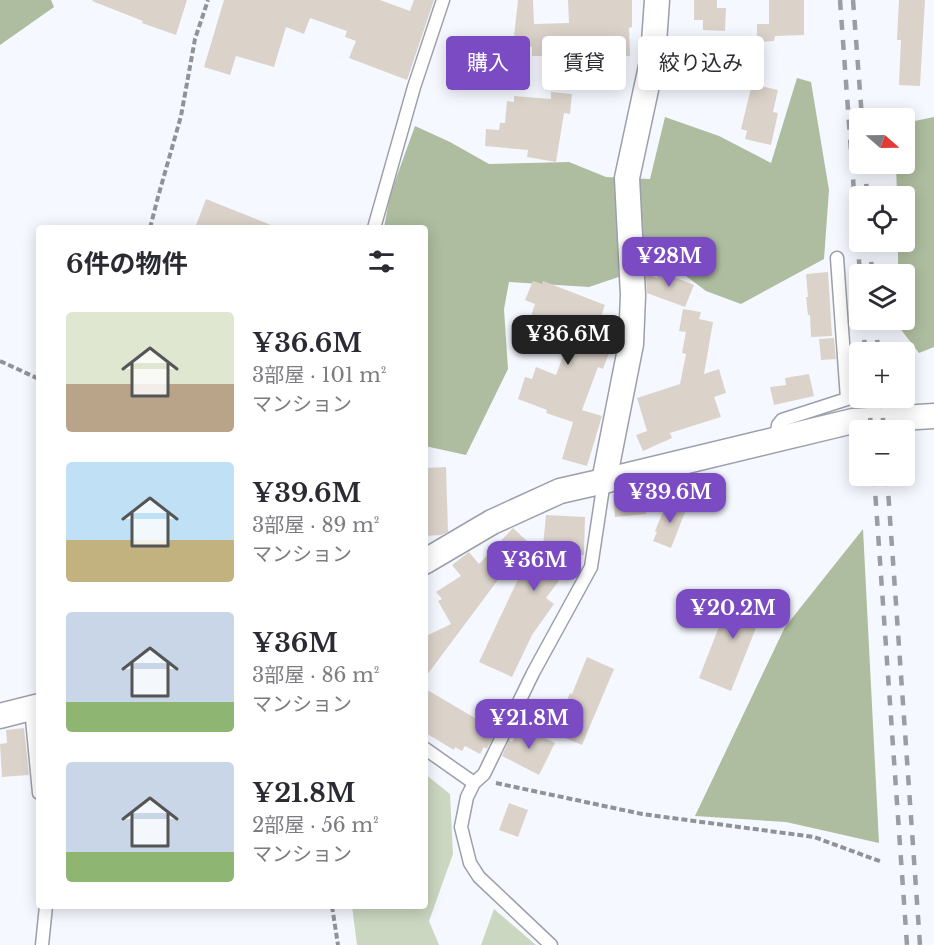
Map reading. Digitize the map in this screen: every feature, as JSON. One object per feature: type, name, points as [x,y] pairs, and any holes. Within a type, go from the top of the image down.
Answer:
[{"type":"street","points":[[604,482],[631,344],[633,295],[627,178],[653,57],[657,0]]},
{"type":"street","points":[[428,560],[492,522],[560,491],[853,421],[934,416]]},
{"type":"street","points":[[0,716],[35,707]]},
{"type":"lane","points":[[375,225],[414,87],[443,0]]},
{"type":"lane","points":[[776,440],[778,425],[782,420],[847,399],[837,258]]},
{"type":"lane","points":[[551,945],[479,877],[470,863],[461,827],[467,797],[474,783],[484,774],[533,673],[591,567],[604,482]]},
{"type":"lane","points":[[35,707],[36,728]]},
{"type":"lane","points":[[428,751],[474,783]]},
{"type":"lane","points":[[42,945],[46,909]]},
{"type":"path","points":[[151,225],[181,116],[195,39],[208,0]]},
{"type":"path","points":[[0,360],[36,378]]},
{"type":"path","points":[[474,783],[486,780],[642,814],[814,837],[882,862]]},
{"type":"path","points":[[332,909],[338,945]]},
{"type":"green space","points":[[0,0],[51,0],[54,7],[0,45]]},
{"type":"green space","points":[[797,78],[811,82],[829,190],[824,259],[741,304],[706,291],[666,261],[589,287],[509,282],[504,309],[508,369],[466,455],[428,447],[428,225],[385,225],[390,195],[415,126],[489,164],[569,162],[606,177],[650,179],[665,117],[719,136],[771,163]]},
{"type":"green space","points":[[934,117],[934,347],[919,353],[915,348],[915,342],[911,342],[901,330],[915,330],[915,264],[898,264],[898,252],[915,252],[915,186],[897,186],[896,174],[915,174],[915,121]]},
{"type":"green space","points":[[863,529],[879,843],[786,822],[695,816],[785,627]]},
{"type":"green space","points":[[428,776],[450,794],[453,854],[429,921],[439,945],[357,945],[352,909],[428,909]]},
{"type":"green space","points":[[494,909],[536,945],[481,945]]},
{"type":"building","points":[[93,0],[187,0],[176,35],[142,23],[143,21]]},
{"type":"building","points":[[224,0],[380,0],[410,11],[414,0],[434,0],[407,80],[349,58],[356,41],[345,37],[347,31],[310,18],[304,34],[286,27],[274,67],[236,56],[230,75],[204,67]]},
{"type":"building","points":[[518,0],[533,0],[534,24],[569,23],[568,0],[632,0],[632,27],[629,28],[630,56],[626,56],[626,36],[542,36],[542,56],[532,56],[530,36],[514,36]]},
{"type":"building","points":[[694,0],[717,0],[717,8],[726,8],[725,31],[703,30],[703,20],[694,20]]},
{"type":"building","points":[[769,0],[804,0],[804,35],[775,36],[774,41],[764,42],[764,36],[757,36],[757,24],[769,24]]},
{"type":"building","points":[[899,0],[925,0],[920,86],[899,85],[901,40],[897,40]]},
{"type":"building","points":[[764,87],[778,90],[773,112],[778,113],[771,145],[745,139],[747,131],[741,129],[751,90],[764,90]]},
{"type":"building","points":[[551,92],[572,94],[570,114],[564,113],[556,162],[527,157],[528,150],[485,146],[486,129],[499,130],[500,123],[505,123],[507,101],[514,102],[514,96],[551,99]]},
{"type":"building","points":[[206,199],[271,225],[196,225]]},
{"type":"building","points":[[659,271],[694,285],[685,307],[647,293],[648,274],[657,278]]},
{"type":"building","points":[[828,272],[832,336],[811,337],[806,297],[808,297],[806,274]]},
{"type":"building","points":[[533,281],[542,284],[543,281],[605,305],[590,347],[609,353],[603,369],[598,367],[582,410],[602,416],[587,466],[562,459],[573,422],[546,413],[547,410],[518,399],[525,377],[532,379],[536,367],[556,375],[572,332],[531,316],[535,304],[525,300]]},
{"type":"building","points":[[683,309],[701,312],[699,319],[713,322],[704,374],[719,369],[726,393],[714,397],[721,417],[670,433],[672,438],[643,451],[636,435],[647,431],[637,398],[680,384],[686,354],[682,353],[686,332],[679,331]]},
{"type":"building","points":[[834,338],[836,359],[821,360],[819,339]]},
{"type":"building","points":[[809,374],[814,396],[774,405],[770,387],[786,385],[785,378]]},
{"type":"building","points":[[446,467],[448,532],[441,535],[428,536],[428,468]]},
{"type":"building","points":[[644,492],[646,514],[615,517],[613,495]]},
{"type":"building","points":[[668,500],[687,507],[671,548],[653,541]]},
{"type":"building","points":[[546,515],[585,517],[584,555],[578,555],[546,598],[554,604],[532,635],[512,677],[479,662],[536,541],[543,546]]},
{"type":"building","points":[[513,528],[527,541],[428,674],[428,635],[451,624],[438,601],[442,599],[436,592],[461,576],[452,565],[469,552],[479,564]]},
{"type":"building","points":[[743,590],[762,597],[759,603],[765,605],[731,691],[699,678],[733,591],[741,594]]},
{"type":"building","points":[[587,657],[614,669],[582,745],[553,733]]},
{"type":"building","points":[[428,690],[480,721],[479,724],[495,733],[487,749],[484,747],[480,754],[465,746],[462,751],[455,747],[454,750],[428,734]]},
{"type":"building","points":[[520,726],[555,743],[539,775],[502,756],[509,740],[512,742]]},
{"type":"building","points":[[24,728],[29,775],[2,777],[0,744],[7,743],[6,730]]},
{"type":"building","points":[[509,803],[528,810],[518,837],[499,830]]},
{"type":"railway","points":[[840,0],[859,264]]},
{"type":"railway","points":[[853,0],[861,108]]},
{"type":"railway","points":[[866,174],[866,186]]},
{"type":"railway","points":[[871,252],[871,264]]},
{"type":"railway","points":[[864,330],[864,342]]},
{"type":"railway","points":[[877,330],[877,342]]},
{"type":"railway","points":[[870,408],[870,420]]},
{"type":"railway","points":[[882,408],[883,420]]},
{"type":"railway","points":[[875,486],[907,945]]},
{"type":"railway","points":[[888,486],[920,945]]}]
